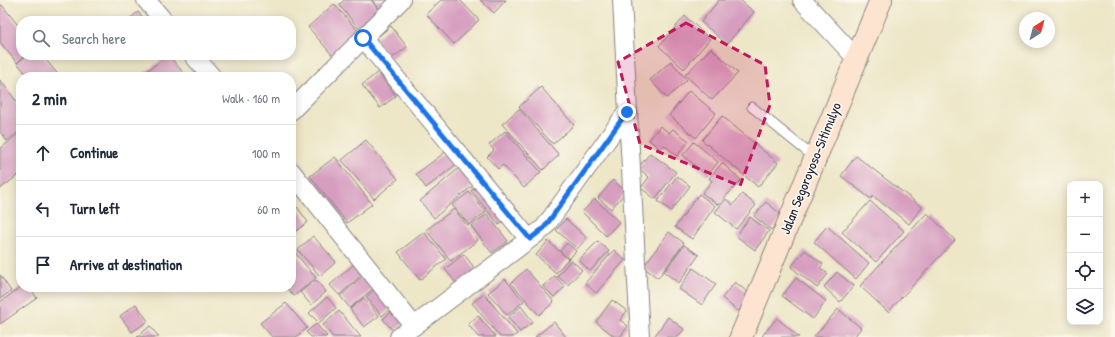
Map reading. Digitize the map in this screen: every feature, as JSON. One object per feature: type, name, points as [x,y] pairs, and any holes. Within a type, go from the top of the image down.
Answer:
[{"type":"main road","name":"Jalan Segoroyoso-Sitimulyo","points":[[741,337],[881,0]]},
{"type":"street","points":[[146,0],[160,16]]},
{"type":"street","points":[[622,0],[640,337]]},
{"type":"street","points":[[802,0],[856,58]]},
{"type":"street","points":[[296,106],[399,1]]},
{"type":"street","points":[[363,38],[530,239]]},
{"type":"street","points":[[197,60],[208,72]]},
{"type":"street","points":[[399,337],[544,228],[627,112]]},
{"type":"street","points":[[296,177],[414,326]]},
{"type":"lane","points":[[752,107],[815,158]]},
{"type":"highlighted area","points":[[686,23],[765,65],[770,105],[740,186],[640,144],[618,62]]},
{"type":"building","points":[[344,0],[371,0],[381,13],[360,30],[339,5]]},
{"type":"building","points":[[372,0],[388,0],[392,4],[382,12]]},
{"type":"building","points":[[441,0],[460,0],[479,20],[454,44],[426,14]]},
{"type":"building","points":[[480,0],[506,0],[494,13]]},
{"type":"building","points":[[719,0],[740,0],[754,12],[727,44],[701,22]]},
{"type":"building","points":[[334,4],[360,33],[333,56],[308,27]]},
{"type":"building","points":[[2,5],[16,23],[16,60],[20,60],[17,63],[0,42],[0,6]]},
{"type":"building","points":[[138,12],[142,16],[133,16]]},
{"type":"building","points":[[685,16],[710,39],[684,69],[659,46]]},
{"type":"building","points":[[391,26],[407,47],[391,59],[375,39]]},
{"type":"building","points":[[711,48],[738,73],[712,100],[685,75]]},
{"type":"building","points":[[21,60],[46,60],[56,72],[25,72],[17,63]]},
{"type":"building","points":[[161,60],[172,60],[183,72],[146,72]]},
{"type":"building","points":[[671,61],[687,80],[667,98],[650,80]]},
{"type":"building","points":[[378,72],[396,96],[380,108],[362,85]]},
{"type":"building","points":[[0,80],[16,101],[16,134],[7,141],[0,132]]},
{"type":"building","points":[[541,87],[574,125],[553,144],[519,107]]},
{"type":"building","points":[[689,91],[716,113],[696,138],[669,115]]},
{"type":"building","points":[[519,109],[559,155],[543,170],[502,124]]},
{"type":"building","points":[[722,116],[778,163],[758,187],[702,140]]},
{"type":"building","points":[[660,126],[669,133],[673,129],[689,141],[677,156],[664,145],[660,149],[649,140]]},
{"type":"building","points":[[505,131],[541,172],[524,188],[503,165],[498,169],[487,157],[494,150],[489,145]]},
{"type":"building","points":[[16,136],[16,177],[0,189],[0,149]]},
{"type":"building","points":[[366,140],[398,179],[374,199],[342,160]]},
{"type":"building","points":[[694,142],[718,162],[707,176],[683,155]]},
{"type":"building","points":[[448,150],[458,163],[426,188],[416,174]]},
{"type":"building","points":[[650,153],[676,172],[655,199],[641,188],[649,177],[638,168]]},
{"type":"building","points":[[856,156],[922,207],[909,224],[873,196],[871,199],[841,176]]},
{"type":"building","points":[[335,157],[372,204],[347,223],[310,176]]},
{"type":"building","points":[[722,163],[741,180],[718,205],[702,193],[712,181],[709,178]]},
{"type":"building","points":[[464,164],[478,181],[434,218],[420,201]]},
{"type":"building","points":[[677,176],[690,186],[671,211],[658,201]]},
{"type":"building","points":[[613,180],[626,192],[611,209],[598,198]]},
{"type":"building","points":[[482,183],[509,217],[499,225],[471,191]]},
{"type":"building","points":[[469,192],[486,212],[469,225],[452,205]]},
{"type":"building","points":[[699,194],[715,206],[692,239],[675,227]]},
{"type":"building","points":[[742,194],[756,205],[736,229],[715,212],[726,199],[733,205]]},
{"type":"building","points":[[595,199],[619,222],[606,236],[582,212]]},
{"type":"building","points":[[870,201],[904,231],[876,262],[842,232]]},
{"type":"building","points":[[766,202],[783,216],[771,230],[754,216]]},
{"type":"building","points":[[297,207],[308,222],[296,231]]},
{"type":"building","points":[[454,209],[478,240],[451,261],[426,230]]},
{"type":"building","points":[[927,213],[955,240],[888,312],[860,286]]},
{"type":"building","points":[[487,214],[508,241],[492,253],[471,226]]},
{"type":"building","points":[[750,217],[769,231],[755,250],[736,236]]},
{"type":"building","points":[[566,219],[587,238],[577,249],[556,230]]},
{"type":"building","points":[[827,226],[869,263],[856,279],[814,242]]},
{"type":"building","points":[[424,232],[446,259],[420,280],[398,252]]},
{"type":"building","points":[[669,232],[684,243],[658,278],[643,267]]},
{"type":"building","points":[[313,236],[336,262],[320,276],[298,250]]},
{"type":"building","points":[[548,241],[568,259],[556,273],[536,255]]},
{"type":"building","points":[[598,241],[609,251],[590,271],[579,260]]},
{"type":"building","points":[[567,243],[576,251],[569,259],[560,251]]},
{"type":"building","points":[[684,245],[699,255],[679,283],[664,272]]},
{"type":"building","points":[[614,250],[625,260],[596,293],[585,283]]},
{"type":"building","points":[[805,250],[823,264],[820,268],[828,274],[817,288],[791,267]]},
{"type":"building","points":[[296,254],[316,278],[294,296],[290,292],[296,292]]},
{"type":"building","points":[[464,254],[478,273],[459,287],[445,269]]},
{"type":"building","points":[[571,260],[582,270],[568,285],[557,276]]},
{"type":"building","points":[[355,263],[364,273],[339,295],[330,285]]},
{"type":"building","points":[[693,268],[716,284],[702,305],[679,289]]},
{"type":"building","points":[[526,269],[554,302],[539,315],[511,283]]},
{"type":"building","points":[[837,272],[854,286],[840,302],[824,287]]},
{"type":"building","points":[[0,275],[11,291],[0,299]]},
{"type":"building","points":[[364,275],[375,287],[350,308],[340,296]]},
{"type":"building","points":[[555,276],[565,287],[554,297],[543,286]]},
{"type":"building","points":[[796,278],[826,301],[813,319],[782,296]]},
{"type":"building","points":[[505,279],[524,301],[507,315],[488,293]]},
{"type":"building","points":[[316,280],[326,292],[311,305],[300,292]]},
{"type":"building","points":[[735,282],[751,295],[738,311],[722,298]]},
{"type":"building","points":[[377,287],[393,306],[382,316],[366,297]]},
{"type":"building","points":[[16,291],[16,292],[33,292],[37,298],[0,324],[0,302]]},
{"type":"building","points":[[484,294],[517,334],[513,337],[500,337],[472,303]]},
{"type":"building","points":[[327,297],[336,308],[319,323],[309,313]]},
{"type":"building","points":[[364,298],[379,316],[364,327],[350,309]]},
{"type":"building","points":[[612,300],[627,311],[620,320],[628,326],[620,337],[615,337],[596,322]]},
{"type":"building","points":[[286,303],[307,328],[296,337],[272,337],[260,323]]},
{"type":"building","points":[[136,304],[148,321],[132,332],[120,316]]},
{"type":"building","points":[[521,306],[533,322],[520,332],[508,317]]},
{"type":"building","points":[[396,307],[407,320],[394,332],[383,319]]},
{"type":"building","points":[[838,309],[861,328],[854,337],[814,337]]},
{"type":"building","points":[[339,311],[361,337],[333,337],[323,325]]},
{"type":"building","points":[[478,316],[496,337],[478,337],[468,324]]},
{"type":"building","points":[[668,317],[684,329],[678,337],[654,337]]},
{"type":"building","points":[[777,318],[799,337],[762,336]]},
{"type":"building","points":[[554,322],[566,337],[535,337]]},
{"type":"building","points":[[316,324],[327,336],[326,337],[311,337],[306,332]]},
{"type":"building","points":[[150,326],[159,337],[137,337]]},
{"type":"route","points":[[363,38],[530,239],[544,228],[627,112]]}]
